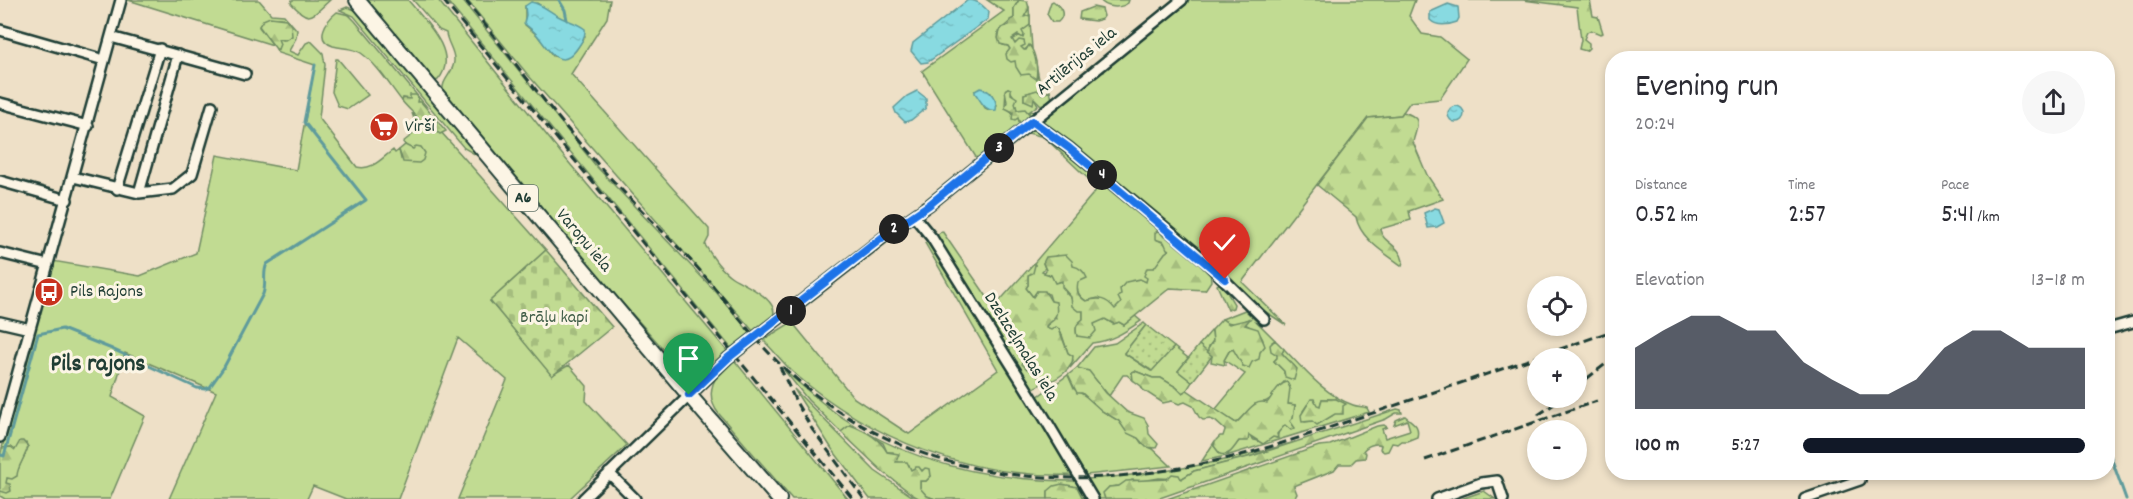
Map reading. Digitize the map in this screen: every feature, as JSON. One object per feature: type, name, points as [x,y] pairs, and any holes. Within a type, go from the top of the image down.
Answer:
[{"type":"highway","name":"Varoņu iela","points":[[357,0],[689,395]]},
{"type":"highway","name":"A6","points":[[689,395],[779,499]]},
{"type":"street","points":[[1,434],[121,0]]},
{"type":"street","name":"Artilērijas iela","points":[[583,499],[728,358],[892,230],[914,216],[1182,0]]},
{"type":"street","points":[[0,30],[104,60]]},
{"type":"street","points":[[111,38],[160,49],[246,74]]},
{"type":"street","points":[[117,189],[160,49]]},
{"type":"street","points":[[139,193],[178,55]]},
{"type":"street","points":[[0,103],[88,126]]},
{"type":"street","points":[[73,177],[139,193],[173,189],[192,174],[212,106]]},
{"type":"street","points":[[1032,121],[1069,148],[1203,259],[1264,319]]},
{"type":"street","points":[[0,181],[67,200]]},
{"type":"street","name":"Dzelzceļmalas iela","points":[[914,216],[932,237],[1093,499]]},
{"type":"street","points":[[0,253],[48,265]]},
{"type":"street","points":[[0,322],[30,329]]},
{"type":"street","points":[[2115,328],[2133,322]]},
{"type":"street","points":[[609,473],[635,499]]},
{"type":"street","points":[[1806,499],[1860,480]]},
{"type":"street","points":[[1437,499],[1481,483],[1497,481],[1503,499]]},
{"type":"green space","points":[[128,0],[259,0],[271,14],[284,15],[297,30],[296,38],[289,51],[298,55],[306,43],[311,41],[323,53],[325,65],[319,118],[357,167],[372,165],[393,150],[395,153],[399,150],[401,159],[413,149],[407,147],[403,142],[413,134],[417,127],[412,113],[427,128],[440,131],[546,250],[490,301],[552,375],[569,365],[587,386],[586,401],[627,445],[569,499],[458,499],[507,380],[458,338],[398,499],[346,499],[313,486],[307,499],[169,499],[216,392],[125,353],[112,397],[145,416],[110,499],[5,499],[0,496],[0,491],[7,478],[16,474],[28,447],[26,443],[15,450],[11,447],[2,448],[43,301],[52,302],[53,298],[44,296],[53,261],[140,276],[196,253],[217,155],[296,170],[315,65],[278,53],[277,38],[282,40],[282,18],[263,20],[259,27],[273,45]]},
{"type":"green space","points":[[292,0],[330,0],[314,14],[307,16],[291,3]]},
{"type":"green space","points":[[367,0],[408,0],[431,27],[443,49],[444,70],[438,80],[435,81],[430,77]]},
{"type":"green space","points":[[413,0],[438,0],[565,158],[728,352],[712,367],[695,374],[682,370],[578,253],[443,92],[454,57],[446,33],[439,30]]},
{"type":"green space","points":[[446,0],[462,0],[596,166],[716,292],[751,334],[731,348]]},
{"type":"green space","points":[[467,0],[610,0],[607,18],[571,74],[709,229],[709,237],[705,245],[713,258],[732,277],[762,294],[773,307],[774,314],[768,323],[754,332],[528,75]],"holes":[[[537,3],[585,36],[570,55],[553,56],[537,35],[525,25],[525,6]]]},
{"type":"green space","points":[[987,0],[1019,0],[1014,8],[1014,18],[998,32],[999,40],[1003,45],[1008,46],[1010,49],[1008,52],[1021,66],[1037,77],[1035,59],[1042,94],[1035,91],[1024,94],[1024,100],[1034,98],[1038,105],[1030,111],[1035,112],[1030,115],[1029,112],[1017,110],[1013,95],[1008,88],[1006,89],[1005,106],[1018,118],[1020,124],[977,159],[922,71],[1004,11]],"holes":[[[975,91],[991,93],[997,105],[989,110],[985,108]]]},
{"type":"green space","points":[[1019,0],[1027,1],[1029,8],[1024,17],[1030,15],[1030,25],[1022,31],[1023,38],[1018,35],[1012,39],[1015,44],[1019,40],[1024,41],[1025,45],[1021,47],[1024,50],[1029,45],[1031,48],[1036,61],[1036,79],[1029,74],[1021,75],[1015,61],[1011,62],[1007,59],[1006,54],[1010,49],[1000,44],[998,38],[1001,28],[1009,25],[1010,20],[1014,18],[1014,8]]},
{"type":"green space","points":[[1100,0],[1129,0],[1125,5],[1117,7],[1106,5]]},
{"type":"green space","points":[[1188,0],[1415,0],[1409,16],[1422,34],[1440,37],[1467,59],[1440,99],[1410,102],[1401,115],[1368,118],[1242,282],[1286,325],[1263,310],[1222,271],[1042,121],[1043,117],[1099,72],[1104,72],[1104,67]]},
{"type":"green space","points":[[1523,0],[1590,0],[1593,16],[1598,17],[1603,33],[1591,30],[1587,32],[1584,39],[1589,43],[1589,48],[1586,51],[1579,49],[1581,40],[1577,7]]},
{"type":"green space","points":[[1053,1],[1062,13],[1058,22],[1052,22],[1047,14]]},
{"type":"green space","points":[[347,7],[358,11],[480,157],[464,148],[354,16],[340,10]]},
{"type":"green space","points":[[1093,7],[1102,9],[1104,16],[1102,19],[1095,21],[1079,19],[1080,12]]},
{"type":"green space","points":[[1029,8],[1030,16],[1024,17]]},
{"type":"green space","points":[[337,12],[349,15],[355,21],[426,106],[418,103],[417,100],[403,98],[402,101],[378,69],[358,51],[327,43],[324,39],[324,29]]},
{"type":"green space","points":[[270,17],[286,19],[291,25],[292,36],[285,40],[278,39],[280,44],[278,49],[259,26],[263,20]]},
{"type":"green space","points":[[1030,21],[1032,48],[1030,46],[1024,50],[1012,40],[1022,34]]},
{"type":"green space","points":[[336,59],[368,95],[348,109],[338,106],[332,92]]},
{"type":"green space","points":[[1008,88],[1017,98],[1015,103],[1017,110],[1025,109],[1030,115],[1020,124],[1018,118],[1012,119],[1013,112],[1005,108],[1007,102],[1005,90]]},
{"type":"green space","points":[[1037,90],[1042,94],[1050,91],[1052,99],[1041,105],[1034,98],[1033,104],[1024,100],[1024,94]]},
{"type":"green space","points":[[410,95],[418,97],[417,102],[421,102],[446,131],[440,134],[424,126],[402,101],[403,98],[410,99]]},
{"type":"green space","points":[[1403,112],[1417,120],[1413,142],[1427,175],[1443,199],[1409,211],[1411,220],[1380,229],[1384,238],[1401,255],[1402,266],[1374,245],[1362,232],[1356,217],[1317,185],[1368,118],[1401,115]]},
{"type":"green space","points":[[1032,130],[1047,137],[1168,236],[1158,240],[1170,249],[1146,282],[1121,294],[1121,303],[1115,310],[1098,298],[1086,301],[1081,297],[1077,289],[1075,272],[1066,260],[1057,255],[1043,263],[1045,268],[1042,271],[1062,281],[1066,293],[1083,310],[1083,319],[1077,326],[1077,336],[1094,323],[1105,319],[1113,324],[1119,322],[1124,325],[1135,316],[1141,321],[1112,338],[1092,343],[1070,368],[1073,360],[1068,353],[1061,332],[1046,329],[1046,326],[1056,318],[1049,294],[1037,291],[1033,297],[1026,288],[1028,274],[1035,265],[1034,263],[1098,188],[1044,137],[1028,133],[1025,136],[1022,135]]},
{"type":"green space","points":[[405,145],[413,149],[416,146],[421,147],[425,153],[423,160],[419,163],[403,162],[399,150]]},
{"type":"green space","points":[[942,231],[994,307],[1015,346],[1043,383],[1032,389],[939,241],[937,235]]},
{"type":"green space","points":[[1157,231],[1164,237],[1168,236],[1210,271],[1211,281],[1205,290],[1170,288],[1124,325],[1119,322],[1114,324],[1105,319],[1094,324],[1096,331],[1090,338],[1077,336],[1077,326],[1083,319],[1083,311],[1078,311],[1072,306],[1071,297],[1062,287],[1062,281],[1055,283],[1051,275],[1044,273],[1046,270],[1043,263],[1046,257],[1066,255],[1072,261],[1073,266],[1082,270],[1087,278],[1078,282],[1078,293],[1081,297],[1086,301],[1102,299],[1115,309],[1121,303],[1118,297],[1121,294],[1120,289],[1126,282],[1140,279],[1146,282],[1147,278],[1144,276],[1147,268],[1154,268],[1169,250],[1164,242],[1155,239]]},
{"type":"green space","points":[[928,242],[1020,387],[1072,475],[997,470],[960,462],[890,436],[856,418],[825,397],[795,374],[763,340],[792,322],[854,398],[909,434],[998,370],[925,243]]},
{"type":"green space","name":"Brāļu kapi","points":[[546,250],[612,327],[552,376],[490,301]]},
{"type":"green space","points":[[1034,263],[1033,273],[1028,275],[1026,288],[1033,297],[1037,291],[1045,291],[1051,301],[1056,302],[1056,314],[1046,328],[1059,329],[1068,353],[1073,356],[1070,366],[1063,374],[1043,383],[1033,370],[1027,369],[1022,364],[1025,357],[1011,339],[994,307]]},
{"type":"green space","points":[[1222,282],[1234,304],[1233,308],[1228,310],[1217,285]]},
{"type":"green space","points":[[1245,310],[1275,340],[1272,342],[1278,357],[1274,361],[1284,371],[1284,374],[1290,361],[1282,353],[1284,349],[1325,389],[1343,401],[1367,408],[1369,412],[1226,456],[1202,461],[1215,441],[1214,446],[1228,454],[1239,441],[1249,435],[1254,440],[1265,442],[1273,437],[1277,438],[1279,430],[1285,424],[1287,425],[1295,408],[1295,405],[1288,404],[1284,382],[1272,397],[1265,402],[1255,404],[1236,423],[1215,410],[1245,374],[1224,360],[1231,348],[1236,350],[1243,366],[1259,353],[1264,344],[1261,336],[1245,324],[1248,319],[1235,323],[1222,319]],"holes":[[[1322,399],[1336,399],[1332,416],[1323,420],[1305,422],[1303,411],[1307,405],[1320,406]]]},
{"type":"green space","points":[[1222,319],[1229,324],[1250,319],[1245,325],[1258,329],[1265,346],[1260,352],[1259,359],[1252,362],[1249,368],[1243,366],[1233,349],[1229,351],[1224,360],[1225,365],[1211,362],[1212,356],[1208,353],[1208,349],[1213,341],[1212,330]]},
{"type":"green space","points":[[1144,323],[1146,325],[1124,353],[1151,371],[1174,347],[1188,358],[1178,371],[1192,382],[1183,393],[1161,378],[1153,378],[1135,371],[1132,372],[1133,380],[1123,375],[1109,396],[1091,375],[1077,368],[1094,347],[1115,343]]},
{"type":"green space","points":[[1146,325],[1174,347],[1152,371],[1124,353]]},
{"type":"green space","points":[[1212,330],[1213,341],[1208,353],[1199,345]]},
{"type":"green space","points":[[1275,340],[1284,349],[1282,353],[1297,369],[1294,380],[1285,377],[1284,371],[1274,361],[1277,355],[1271,351],[1270,345]]},
{"type":"green space","points":[[1199,345],[1212,356],[1192,382],[1178,371]]},
{"type":"green space","points":[[734,360],[848,499],[792,499],[719,414],[714,406],[711,391],[716,377]]},
{"type":"green space","points":[[1077,368],[1089,371],[1106,393],[1127,412],[1144,418],[1149,434],[1158,444],[1156,448],[1146,447],[1138,438],[1127,433],[1119,421],[1102,411],[1082,393],[1077,393],[1068,375]]},
{"type":"green space","points":[[784,370],[837,414],[892,445],[921,457],[982,473],[1076,481],[1085,499],[1073,486],[1048,491],[1048,499],[935,499],[927,496],[920,489],[920,481],[926,481],[931,476],[925,470],[911,471],[909,465],[896,462],[893,452],[887,452],[883,443],[850,425],[841,432],[808,400]]},
{"type":"green space","points":[[1132,372],[1153,378],[1161,378],[1182,393],[1187,390],[1236,423],[1254,405],[1267,403],[1278,388],[1287,382],[1290,388],[1288,404],[1295,405],[1293,418],[1290,421],[1295,428],[1291,430],[1285,425],[1277,434],[1278,438],[1273,437],[1263,444],[1249,435],[1248,441],[1239,441],[1229,453],[1220,454],[1214,446],[1215,441],[1223,436],[1225,430],[1215,421],[1203,420],[1193,406],[1185,402],[1163,403],[1143,390],[1133,380]]},
{"type":"green space","points":[[1068,375],[1074,389],[1119,421],[1127,432],[1138,438],[1142,444],[1153,449],[1171,466],[1086,475],[1037,397]]},
{"type":"green space","points":[[794,389],[875,471],[916,499],[870,499],[832,449]]},
{"type":"green space","points":[[1311,399],[1314,399],[1320,406],[1322,399],[1336,399],[1346,404],[1343,406],[1343,414],[1335,414],[1317,425],[1312,421],[1302,422],[1301,415]]},
{"type":"green space","points":[[1397,409],[1402,413],[1396,413],[1386,419],[1157,499],[1105,499],[1103,493],[1109,487],[1119,486],[1126,481],[1167,479],[1172,474],[1179,475],[1181,479],[1194,471],[1252,456]]},
{"type":"green space","points":[[1405,416],[1417,427],[1417,437],[1398,444],[1392,443],[1388,451],[1384,452],[1380,449],[1379,444],[1369,446],[1363,451],[1366,453],[1365,458],[1356,459],[1351,464],[1339,464],[1334,470],[1294,486],[1297,494],[1294,499],[1167,499],[1319,446],[1330,445],[1377,426],[1387,427],[1382,429],[1385,438],[1410,430],[1407,420],[1394,425],[1396,420]]},
{"type":"green space","points":[[850,425],[871,436],[887,452],[899,454],[896,462],[907,462],[911,470],[916,467],[922,471],[925,468],[930,469],[931,476],[926,481],[920,481],[920,488],[927,496],[935,499],[920,499],[882,471],[841,432]]},
{"type":"green space","points":[[20,441],[28,447],[17,476],[12,479],[7,478],[6,483],[10,484],[11,491],[7,493],[0,491],[2,448],[11,447],[15,450]]},
{"type":"green space","points":[[1295,442],[1194,471],[1181,479],[1132,480],[1119,486],[1109,487],[1104,495],[1105,499],[1098,499],[1087,479],[1192,466],[1243,456]]},
{"type":"green space","points":[[1062,484],[1077,487],[1083,499],[1048,499],[1048,491]]},
{"type":"green space","points":[[1484,491],[1495,499],[1461,499]]},
{"type":"water","points":[[968,0],[984,7],[989,12],[988,19],[928,62],[921,63],[911,51],[913,43]]},
{"type":"water","points":[[531,2],[585,29],[583,40],[570,56],[565,59],[554,56],[524,23],[525,6]]},
{"type":"water","points":[[1448,4],[1458,7],[1457,22],[1447,25],[1430,20],[1430,12]]},
{"type":"water","points":[[980,88],[987,90],[993,96],[996,110],[986,108],[981,102],[975,93]]},
{"type":"water","points":[[917,91],[926,98],[926,108],[905,122],[894,108],[907,96]]},
{"type":"water","points":[[1456,106],[1462,108],[1464,114],[1462,120],[1456,122],[1450,120],[1448,114],[1450,108]]},
{"type":"water","points":[[1435,208],[1439,209],[1444,223],[1428,228],[1424,213]]},
{"type":"waterway","points":[[559,0],[565,10],[567,20]]},
{"type":"waterway","points":[[1,455],[4,456],[38,334],[62,329],[197,388],[210,387],[224,367],[263,294],[267,264],[366,200],[304,122],[315,65]]},
{"type":"waterway","points":[[2115,468],[2126,499]]},
{"type":"railway","points":[[443,0],[853,499]]},
{"type":"railway","points":[[465,0],[594,160],[694,264],[784,368],[831,406],[881,436],[933,457],[986,470],[1042,477],[1098,477],[1156,472],[1257,451],[1605,333]]},
{"type":"railway","points":[[1587,378],[1605,364]]},
{"type":"railway","points":[[780,367],[796,402],[812,429],[864,499]]},
{"type":"railway","points":[[1425,460],[1597,401]]},
{"type":"railway","points":[[1538,415],[1548,408]]},
{"type":"place","name":"Virši","points":[[384,127]]},
{"type":"place","name":"Pils Rajons","points":[[49,292]]},
{"type":"district","name":"Pils rajons","points":[[98,365]]},
{"type":"route","points":[[689,395],[728,358],[892,230],[929,205],[1032,121],[1069,148],[1225,279]]}]
